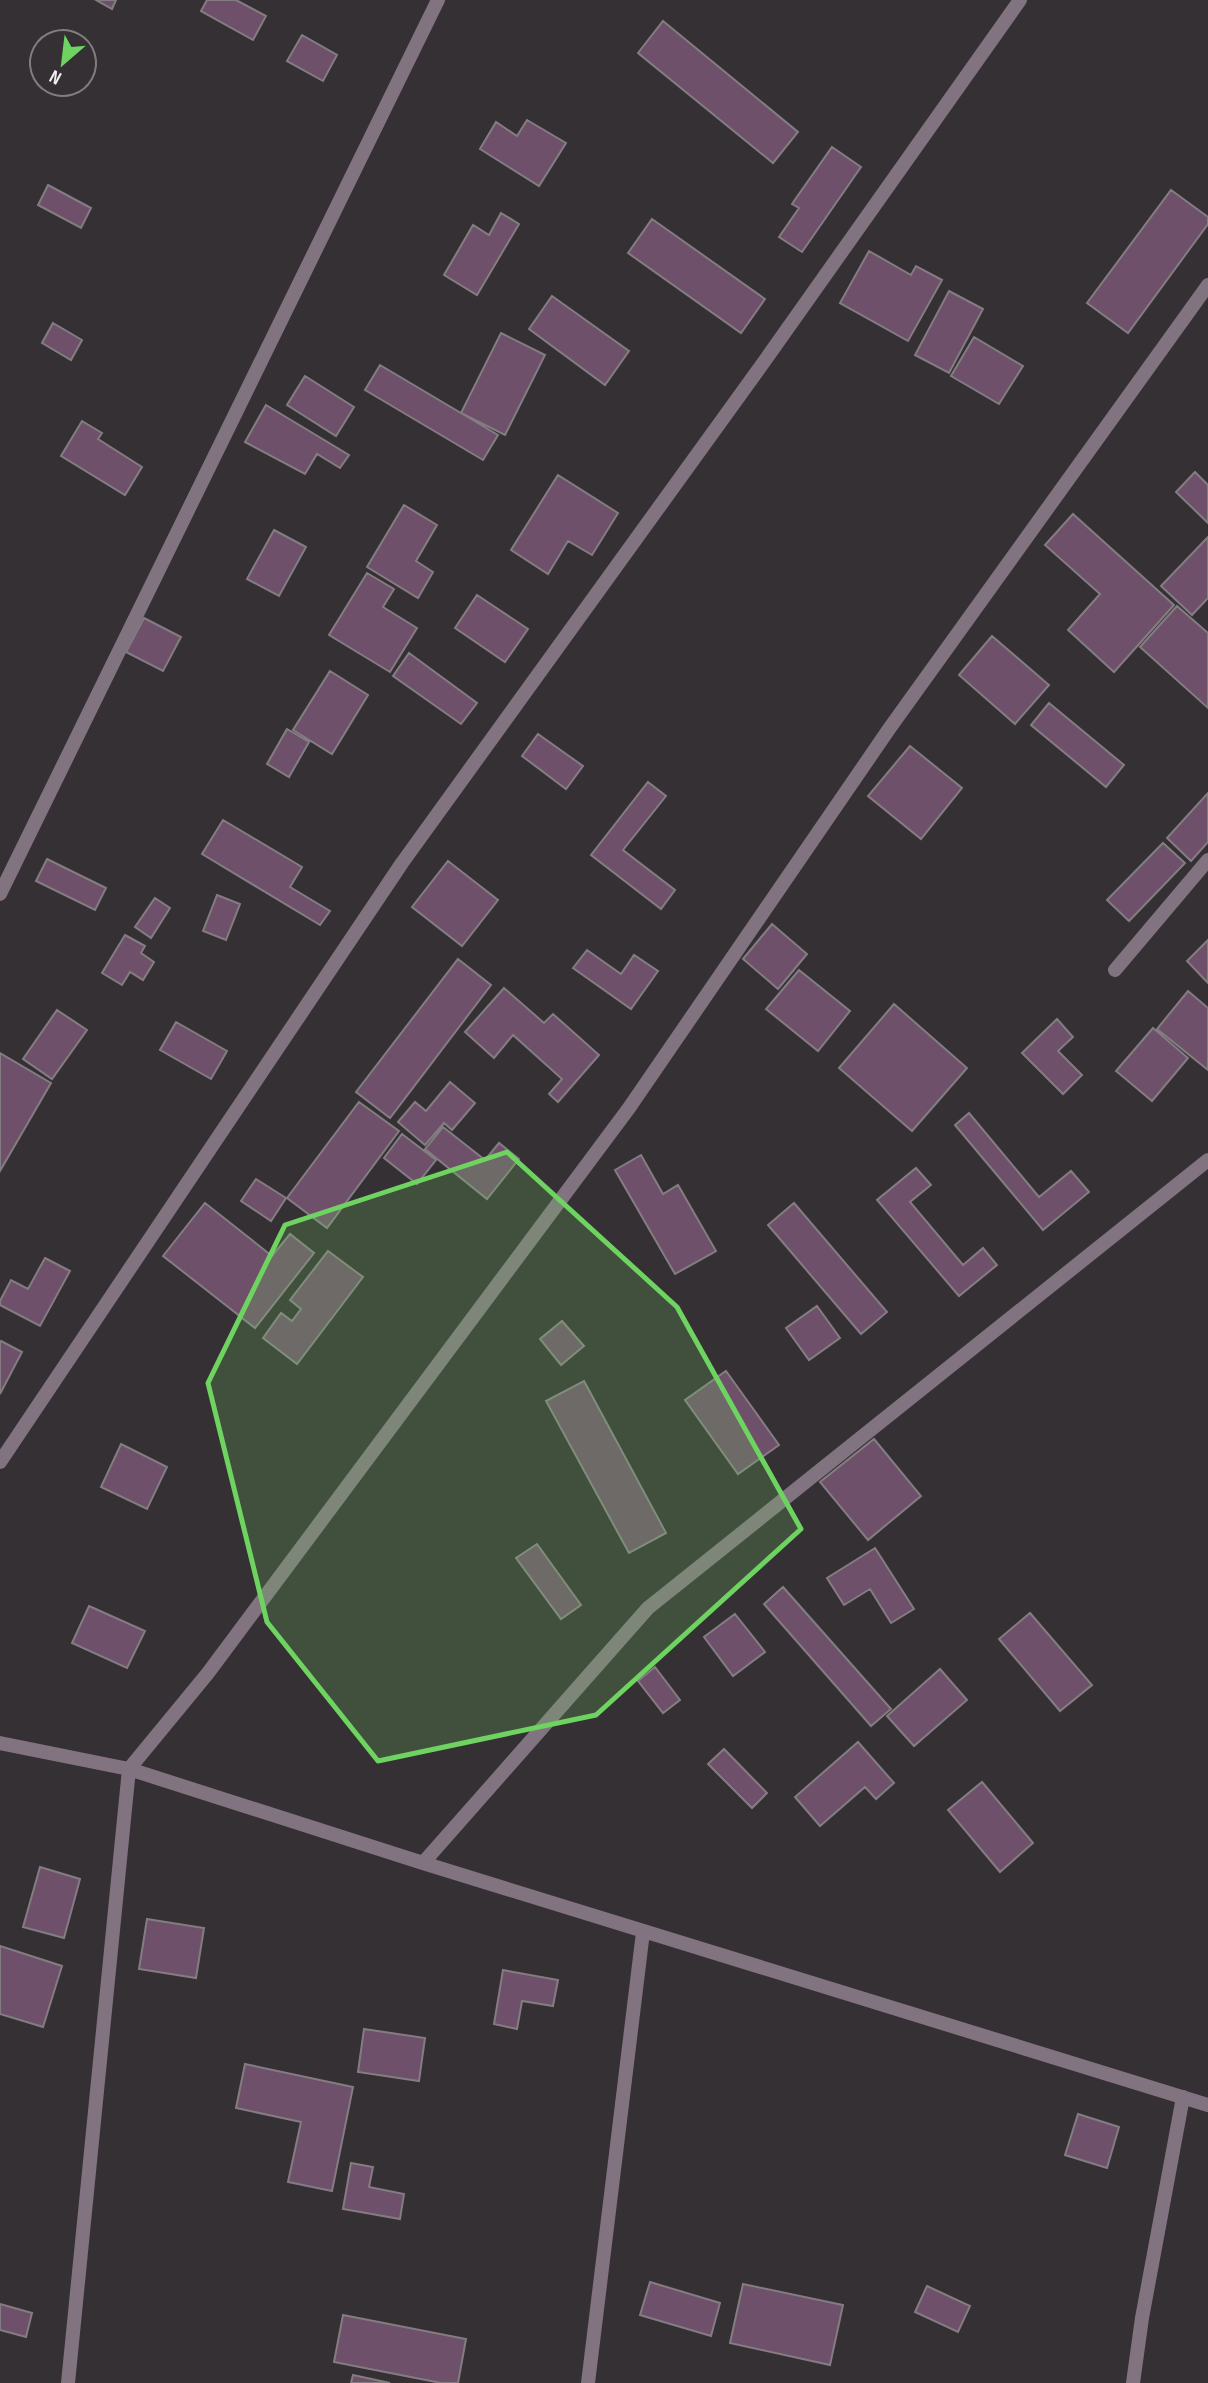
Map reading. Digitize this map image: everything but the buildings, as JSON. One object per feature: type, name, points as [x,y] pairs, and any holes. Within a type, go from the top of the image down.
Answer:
[{"type":"street","points":[[0,894],[438,0]]},
{"type":"street","points":[[0,1462],[402,863],[1020,0]]},
{"type":"street","points":[[68,2383],[129,1769],[208,1673],[629,1108],[897,718],[1208,285]]},
{"type":"street","points":[[1115,970],[1208,860]]},
{"type":"street","points":[[423,1863],[648,1608],[1208,1160]]},
{"type":"street","points":[[0,1743],[129,1769],[643,1932],[1208,2105]]},
{"type":"street","points":[[588,2383],[643,1932]]},
{"type":"street","points":[[1133,2383],[1142,2318],[1183,2097]]},
{"type":"highlighted area","points":[[507,1152],[677,1307],[801,1529],[596,1715],[378,1761],[267,1622],[208,1383],[285,1225]]}]
